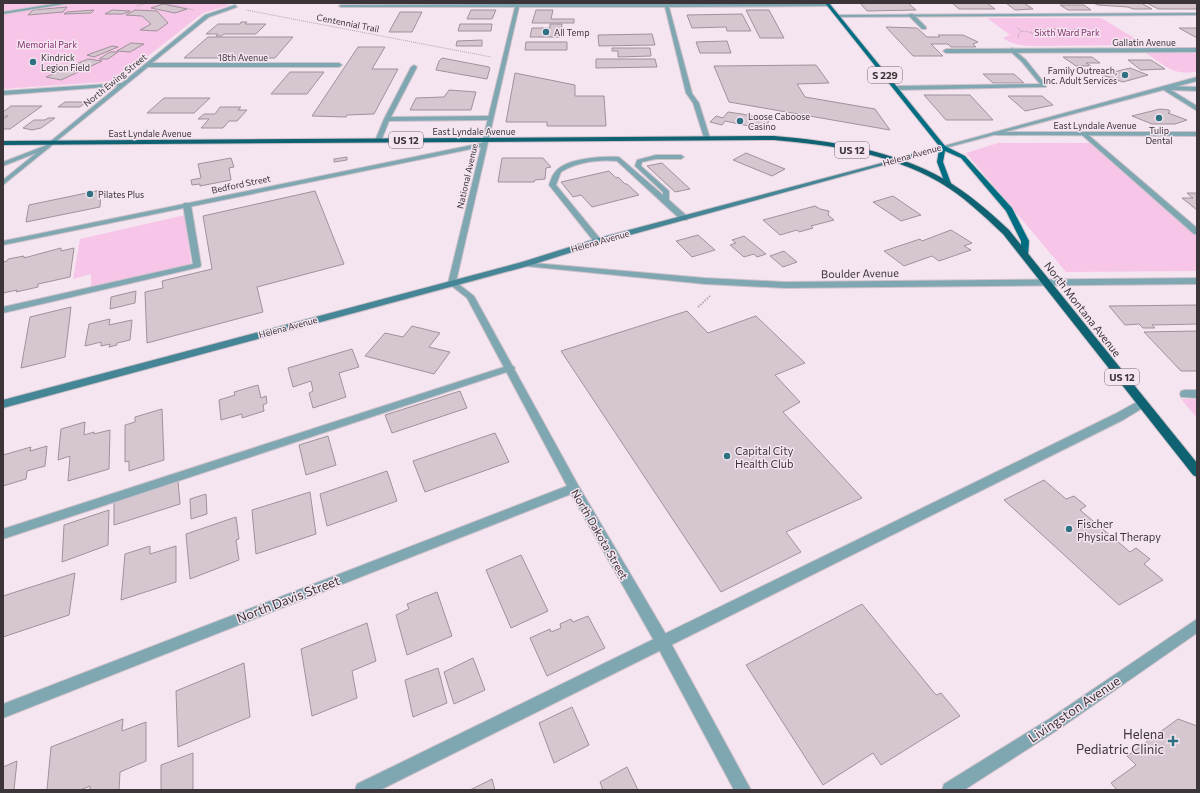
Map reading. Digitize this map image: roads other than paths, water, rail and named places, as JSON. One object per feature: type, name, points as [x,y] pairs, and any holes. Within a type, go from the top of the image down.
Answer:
[{"type":"highway","name":"East Lyndale Avenue","points":[[3,143],[50,144],[378,140],[484,142],[774,138],[797,140],[856,151],[895,161]]},
{"type":"highway","name":"North Montana Avenue","points":[[895,161],[918,169],[949,186],[993,219],[1006,232],[1197,472]]},
{"type":"main road","name":"S 229","points":[[828,4],[943,147],[963,157],[1009,210],[1025,241],[1024,254]]},
{"type":"main road","name":"Helena Avenue","points":[[3,404],[525,264],[598,241],[943,147]]},
{"type":"main road","points":[[943,147],[940,162],[949,186]]},
{"type":"street","points":[[3,13],[68,3]]},
{"type":"street","points":[[341,6],[518,4],[828,4]]},
{"type":"street","name":"National Avenue","points":[[452,283],[484,142],[518,4]]},
{"type":"street","points":[[667,4],[689,93],[696,103],[707,138]]},
{"type":"street","name":"North Ewing Street","points":[[3,164],[50,144],[207,16],[233,6]]},
{"type":"street","points":[[838,16],[1197,14]]},
{"type":"street","points":[[911,16],[924,28]]},
{"type":"street","name":"Gallatin Avenue","points":[[946,50],[1197,50]]},
{"type":"street","points":[[896,88],[1044,86],[1024,61],[1012,50]]},
{"type":"street","name":"18th Avenue","points":[[148,65],[339,65]]},
{"type":"street","points":[[378,140],[387,119],[414,67]]},
{"type":"street","name":"Helena Avenue","points":[[943,147],[1197,79]]},
{"type":"street","points":[[3,93],[125,84]]},
{"type":"street","points":[[1164,88],[1197,89]]},
{"type":"street","points":[[1164,88],[1197,109]]},
{"type":"street","points":[[387,119],[490,118]]},
{"type":"street","name":"East Lyndale Avenue","points":[[994,134],[1197,134]]},
{"type":"street","points":[[1084,134],[1197,232]]},
{"type":"street","name":"Bedford Street","points":[[3,243],[484,142]]},
{"type":"street","points":[[3,183],[50,144]]},
{"type":"street","points":[[665,201],[667,192],[638,166],[639,161],[656,157],[681,158]]},
{"type":"street","points":[[598,241],[552,185],[559,172],[574,164],[609,158],[619,159],[684,218]]},
{"type":"street","points":[[3,310],[197,265],[187,205]]},
{"type":"street","name":"Boulder Avenue","points":[[525,264],[705,281],[784,285],[1197,280]]},
{"type":"street","name":"North Dakota Street","points":[[452,283],[470,296],[574,488],[662,641],[743,790]]},
{"type":"street","points":[[3,534],[510,368]]},
{"type":"street","points":[[1185,394],[1197,394]]},
{"type":"street","points":[[363,790],[662,641],[1113,420],[1142,403]]},
{"type":"street","name":"North Davis Street","points":[[3,711],[574,488]]},
{"type":"street","name":"Livingston Avenue","points":[[950,790],[1054,724],[1197,626]]},
{"type":"place","name":"All Temp","points":[[546,32]]},
{"type":"place","name":"Kindrick Legion Field","points":[[33,62]]},
{"type":"place","name":"Family Outreach, Inc. Adult Services","points":[[1125,75]]},
{"type":"place","name":"Tulip Dental","points":[[1159,118]]},
{"type":"place","name":"Loose Caboose Casino","points":[[740,121]]},
{"type":"place","name":"Pilates Plus","points":[[90,194]]},
{"type":"place","name":"Capital City Health Club","points":[[727,456]]},
{"type":"place","name":"Fischer Physical Therapy","points":[[1069,529]]},
{"type":"place","name":"Helena Pediatric Clinic","points":[[1173,741]]},
{"type":"park label","name":"Sixth Ward Park","points":[[1067,32]]},
{"type":"park label","name":"Memorial Park","points":[[47,44]]}]
